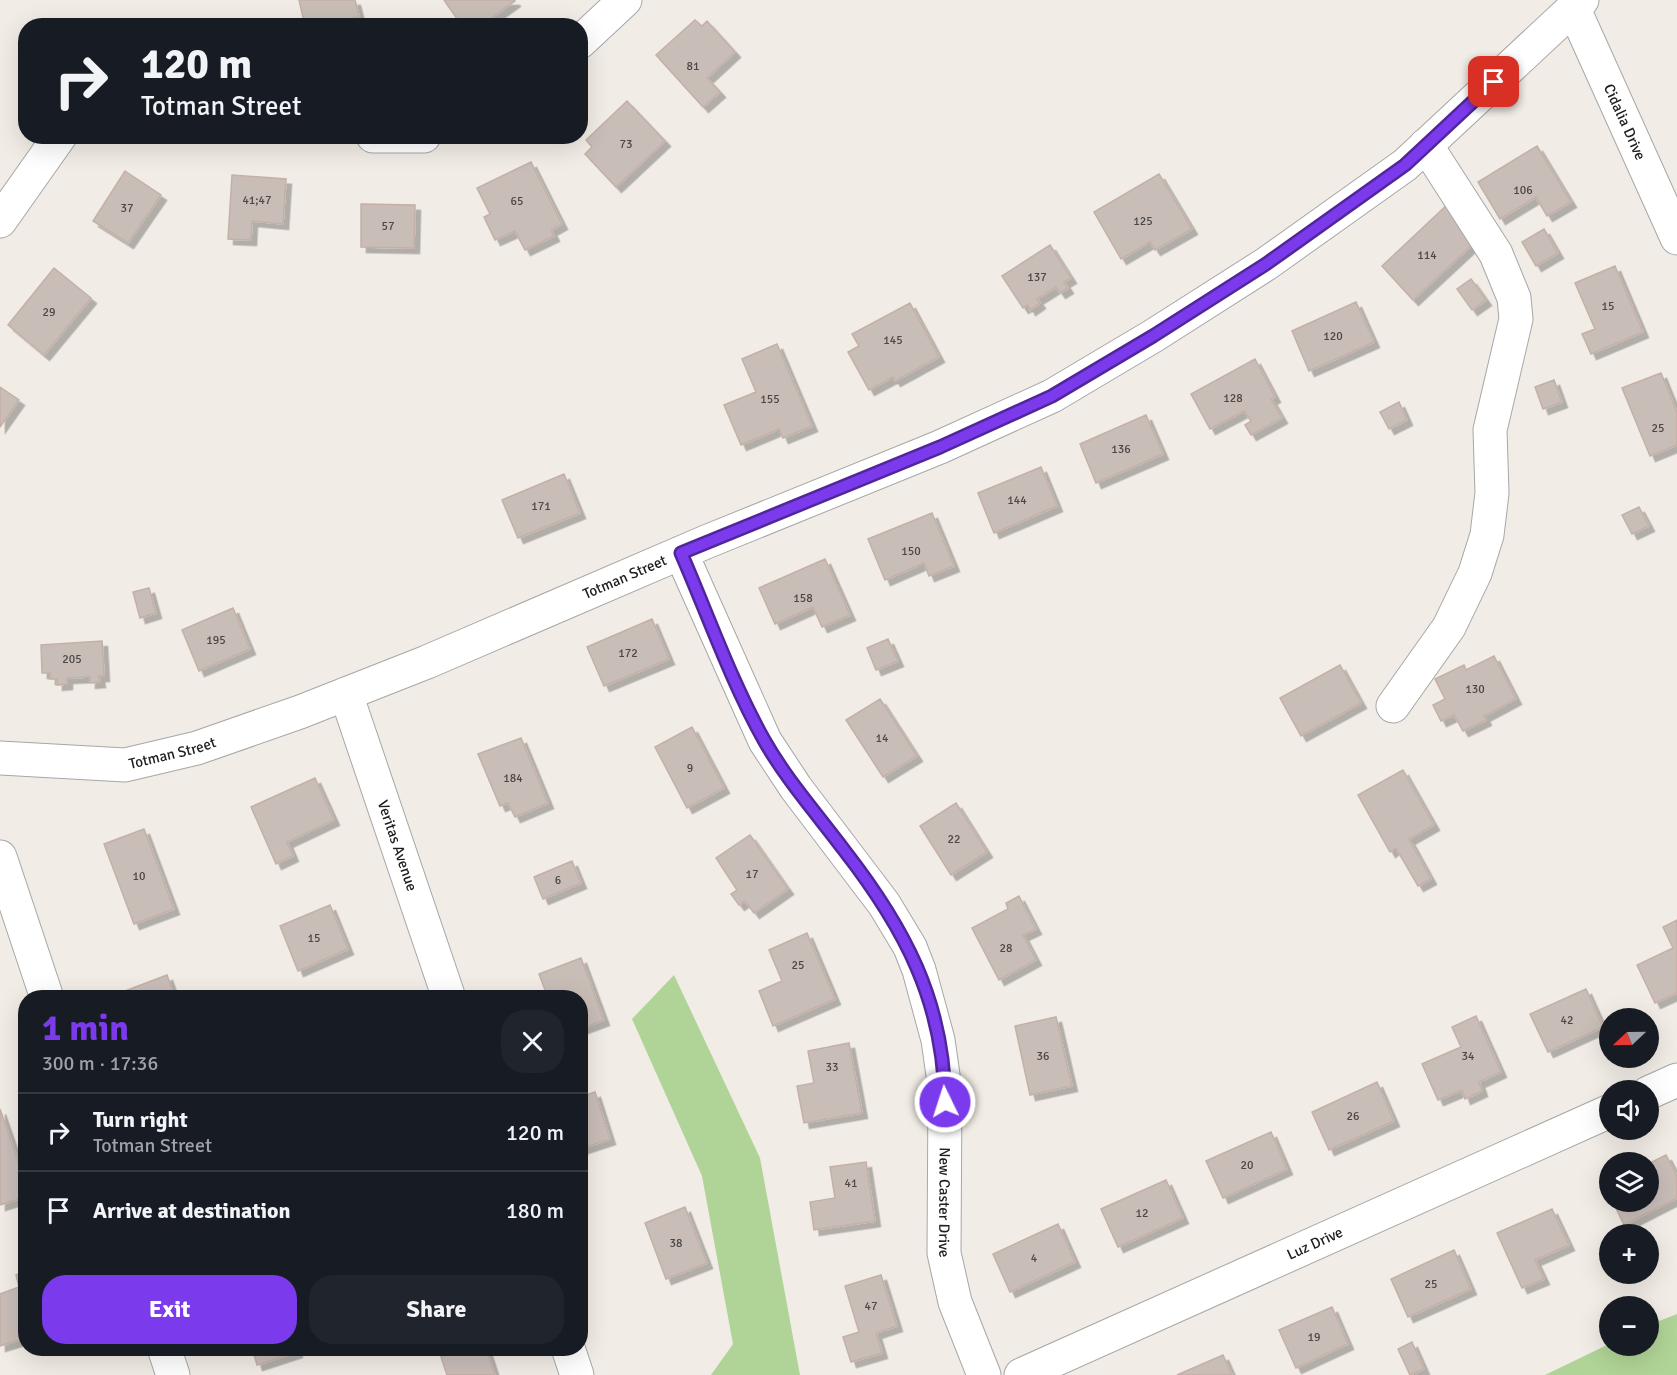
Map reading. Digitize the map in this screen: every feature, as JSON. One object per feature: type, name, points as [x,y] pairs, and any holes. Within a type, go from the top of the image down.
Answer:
[{"type":"street","points":[[588,35],[626,0]]},
{"type":"street","name":"Totman Street","points":[[0,758],[125,765],[197,748],[346,694],[940,447],[1052,396],[1153,336],[1266,264],[1405,165],[1577,4]]},
{"type":"street","name":"Cidalia Drive","points":[[1577,4],[1677,238]]},
{"type":"street","points":[[0,222],[54,144]]},
{"type":"street","points":[[1394,706],[1454,618],[1475,573],[1487,535],[1492,493],[1490,430],[1513,341],[1516,319],[1514,298],[1496,254],[1426,145]]},
{"type":"street","name":"New Caster Drive","points":[[681,553],[765,741],[796,788],[884,904],[910,947],[919,970],[936,1032],[945,1089],[944,1253],[955,1302],[984,1375]]},
{"type":"street","name":"Veritas Avenue","points":[[346,694],[446,990]]},
{"type":"street","points":[[0,857],[44,990]]},
{"type":"street","points":[[1659,1088],[1677,1080]]},
{"type":"street","name":"Luz Drive","points":[[1021,1375],[1599,1116]]},
{"type":"street","points":[[167,1356],[173,1375]]},
{"type":"street","points":[[571,1356],[577,1375]]},
{"type":"green space","points":[[674,975],[760,1158],[800,1375],[711,1375],[733,1344],[702,1176],[632,1019]]},
{"type":"green space","points":[[1677,1314],[1677,1375],[1545,1375],[1599,1349],[1599,1356],[1659,1356],[1659,1321]]},
{"type":"building","points":[[299,0],[355,0],[359,16],[352,18],[303,18]]},
{"type":"building","points":[[444,0],[515,1],[491,18],[456,18]]},
{"type":"building","points":[[695,20],[702,26],[707,21],[735,52],[707,78],[720,92],[703,107],[656,55]]},
{"type":"building","points":[[627,101],[665,141],[616,187],[585,154],[592,147],[588,138]]},
{"type":"building","points":[[1537,146],[1571,202],[1547,216],[1536,197],[1500,219],[1478,182]]},
{"type":"building","points":[[531,162],[562,224],[551,230],[554,236],[525,250],[515,231],[495,240],[484,217],[490,214],[477,188]]},
{"type":"building","points":[[125,171],[161,195],[128,243],[93,221]]},
{"type":"building","points":[[1159,174],[1192,229],[1155,250],[1150,242],[1121,259],[1094,212]]},
{"type":"building","points":[[232,175],[286,179],[283,224],[252,221],[251,240],[228,239]]},
{"type":"building","points":[[361,204],[415,205],[414,248],[361,247]]},
{"type":"building","points":[[1447,205],[1473,244],[1413,300],[1382,266]]},
{"type":"building","points":[[1544,229],[1558,253],[1536,266],[1522,242]]},
{"type":"building","points":[[1050,245],[1071,278],[1064,282],[1068,288],[1060,293],[1056,287],[1037,299],[1040,303],[1030,310],[1028,305],[1023,308],[1002,276]]},
{"type":"building","points":[[1615,266],[1643,332],[1591,354],[1582,334],[1595,329],[1575,283]]},
{"type":"building","points":[[54,268],[91,298],[44,355],[8,325]]},
{"type":"building","points":[[1471,279],[1486,300],[1472,310],[1457,289]]},
{"type":"building","points":[[1356,302],[1374,342],[1309,371],[1292,331]]},
{"type":"building","points":[[910,303],[939,357],[895,381],[893,377],[869,390],[848,352],[859,346],[852,334]]},
{"type":"building","points":[[777,344],[812,426],[783,438],[779,429],[741,445],[724,405],[756,392],[742,359]]},
{"type":"building","points":[[1255,359],[1275,397],[1271,399],[1282,418],[1251,435],[1245,425],[1251,421],[1244,411],[1210,429],[1191,394]]},
{"type":"building","points":[[1661,373],[1677,412],[1677,445],[1650,456],[1622,388]]},
{"type":"building","points":[[1554,380],[1562,402],[1543,409],[1535,387]]},
{"type":"building","points":[[0,387],[19,400],[0,427]]},
{"type":"building","points":[[1399,402],[1407,420],[1389,429],[1380,412]]},
{"type":"building","points":[[1146,415],[1163,454],[1096,483],[1080,444]]},
{"type":"building","points":[[1041,467],[1057,506],[994,533],[978,493]]},
{"type":"building","points":[[564,474],[580,513],[518,538],[502,500]]},
{"type":"building","points":[[1639,507],[1649,526],[1632,534],[1622,515]]},
{"type":"building","points":[[932,513],[954,566],[929,576],[924,563],[885,580],[868,539]]},
{"type":"building","points":[[825,559],[850,615],[822,627],[813,607],[775,624],[759,588]]},
{"type":"building","points":[[149,588],[156,613],[140,618],[133,592]]},
{"type":"building","points":[[233,608],[250,649],[199,671],[182,630]]},
{"type":"building","points":[[652,619],[669,659],[604,686],[587,647]]},
{"type":"building","points":[[888,639],[898,661],[876,670],[867,648]]},
{"type":"building","points":[[102,641],[104,676],[99,676],[100,682],[90,683],[90,677],[67,678],[67,684],[57,685],[57,679],[50,679],[50,673],[42,673],[41,645]]},
{"type":"building","points":[[1494,656],[1516,699],[1484,716],[1486,720],[1463,731],[1454,715],[1441,721],[1433,705],[1445,699],[1435,679],[1464,665],[1466,670]]},
{"type":"building","points":[[1340,665],[1361,703],[1301,736],[1280,698]]},
{"type":"building","points":[[880,699],[917,756],[883,777],[846,720]]},
{"type":"building","points":[[692,727],[724,788],[687,808],[655,747]]},
{"type":"building","points":[[521,738],[548,803],[515,817],[508,803],[500,806],[478,754]]},
{"type":"building","points":[[1403,770],[1434,825],[1409,839],[1431,879],[1418,886],[1396,848],[1390,852],[1358,795]]},
{"type":"building","points":[[315,778],[334,820],[287,842],[293,856],[276,864],[251,807]]},
{"type":"building","points":[[956,803],[987,852],[951,875],[920,826]]},
{"type":"building","points":[[144,829],[174,909],[134,924],[104,844]]},
{"type":"building","points":[[750,835],[788,889],[754,913],[745,901],[739,905],[731,894],[737,890],[716,858]]},
{"type":"building","points":[[572,861],[581,883],[543,899],[534,877]]},
{"type":"building","points":[[1019,896],[1036,929],[1023,935],[1036,960],[999,980],[972,928],[1008,909],[1006,903]]},
{"type":"building","points":[[330,905],[348,949],[298,971],[280,926]]},
{"type":"building","points":[[1677,920],[1677,993],[1655,1003],[1637,965],[1673,948],[1663,927]]},
{"type":"building","points":[[807,933],[835,999],[773,1026],[759,991],[782,981],[769,950]]},
{"type":"building","points":[[581,958],[604,1020],[588,1026],[588,990],[545,990],[539,974]]},
{"type":"building","points":[[167,975],[172,990],[128,990]]},
{"type":"building","points":[[1586,989],[1599,1018],[1599,1029],[1548,1052],[1530,1014]]},
{"type":"building","points":[[1476,1016],[1501,1072],[1479,1082],[1482,1091],[1465,1099],[1462,1090],[1438,1100],[1422,1064],[1461,1047],[1452,1027]]},
{"type":"building","points":[[1056,1017],[1072,1086],[1030,1095],[1015,1026]]},
{"type":"building","points":[[849,1043],[862,1113],[804,1123],[797,1086],[814,1083],[808,1051]]},
{"type":"building","points":[[1377,1082],[1394,1121],[1329,1150],[1312,1112]]},
{"type":"building","points":[[595,1092],[610,1139],[588,1146],[588,1094]]},
{"type":"building","points":[[0,1109],[18,1161],[18,1199],[0,1205]]},
{"type":"building","points":[[1271,1132],[1287,1169],[1223,1198],[1206,1161]]},
{"type":"building","points":[[1666,1155],[1677,1176],[1677,1198],[1659,1207],[1659,1158]]},
{"type":"building","points":[[866,1162],[875,1221],[814,1230],[810,1202],[835,1198],[830,1167]]},
{"type":"building","points":[[1166,1180],[1183,1218],[1118,1247],[1101,1209]]},
{"type":"building","points":[[685,1207],[707,1263],[666,1279],[645,1223]]},
{"type":"building","points":[[1552,1209],[1569,1245],[1535,1260],[1544,1279],[1522,1288],[1497,1233]]},
{"type":"building","points":[[1618,1212],[1650,1212],[1626,1224],[1624,1224]]},
{"type":"building","points":[[1058,1224],[1075,1262],[1010,1292],[993,1254]]},
{"type":"building","points":[[1454,1250],[1471,1289],[1408,1317],[1391,1279]]},
{"type":"building","points":[[881,1275],[897,1326],[876,1333],[882,1353],[851,1362],[843,1337],[859,1332],[845,1286]]},
{"type":"building","points":[[18,1287],[18,1340],[0,1346],[0,1294]]},
{"type":"building","points":[[1332,1307],[1348,1344],[1296,1368],[1279,1330]]},
{"type":"building","points":[[1412,1342],[1424,1369],[1410,1375],[1398,1349]]},
{"type":"building","points":[[1223,1355],[1232,1375],[1177,1375]]},
{"type":"building","points":[[254,1356],[285,1356],[257,1365]]},
{"type":"building","points":[[489,1356],[495,1375],[447,1375],[441,1357]]},
{"type":"route","points":[[945,1102],[942,1065],[933,1016],[910,947],[884,904],[796,788],[765,741],[681,553],[940,447],[1052,396],[1153,336],[1266,264],[1405,165],[1494,82]]}]
